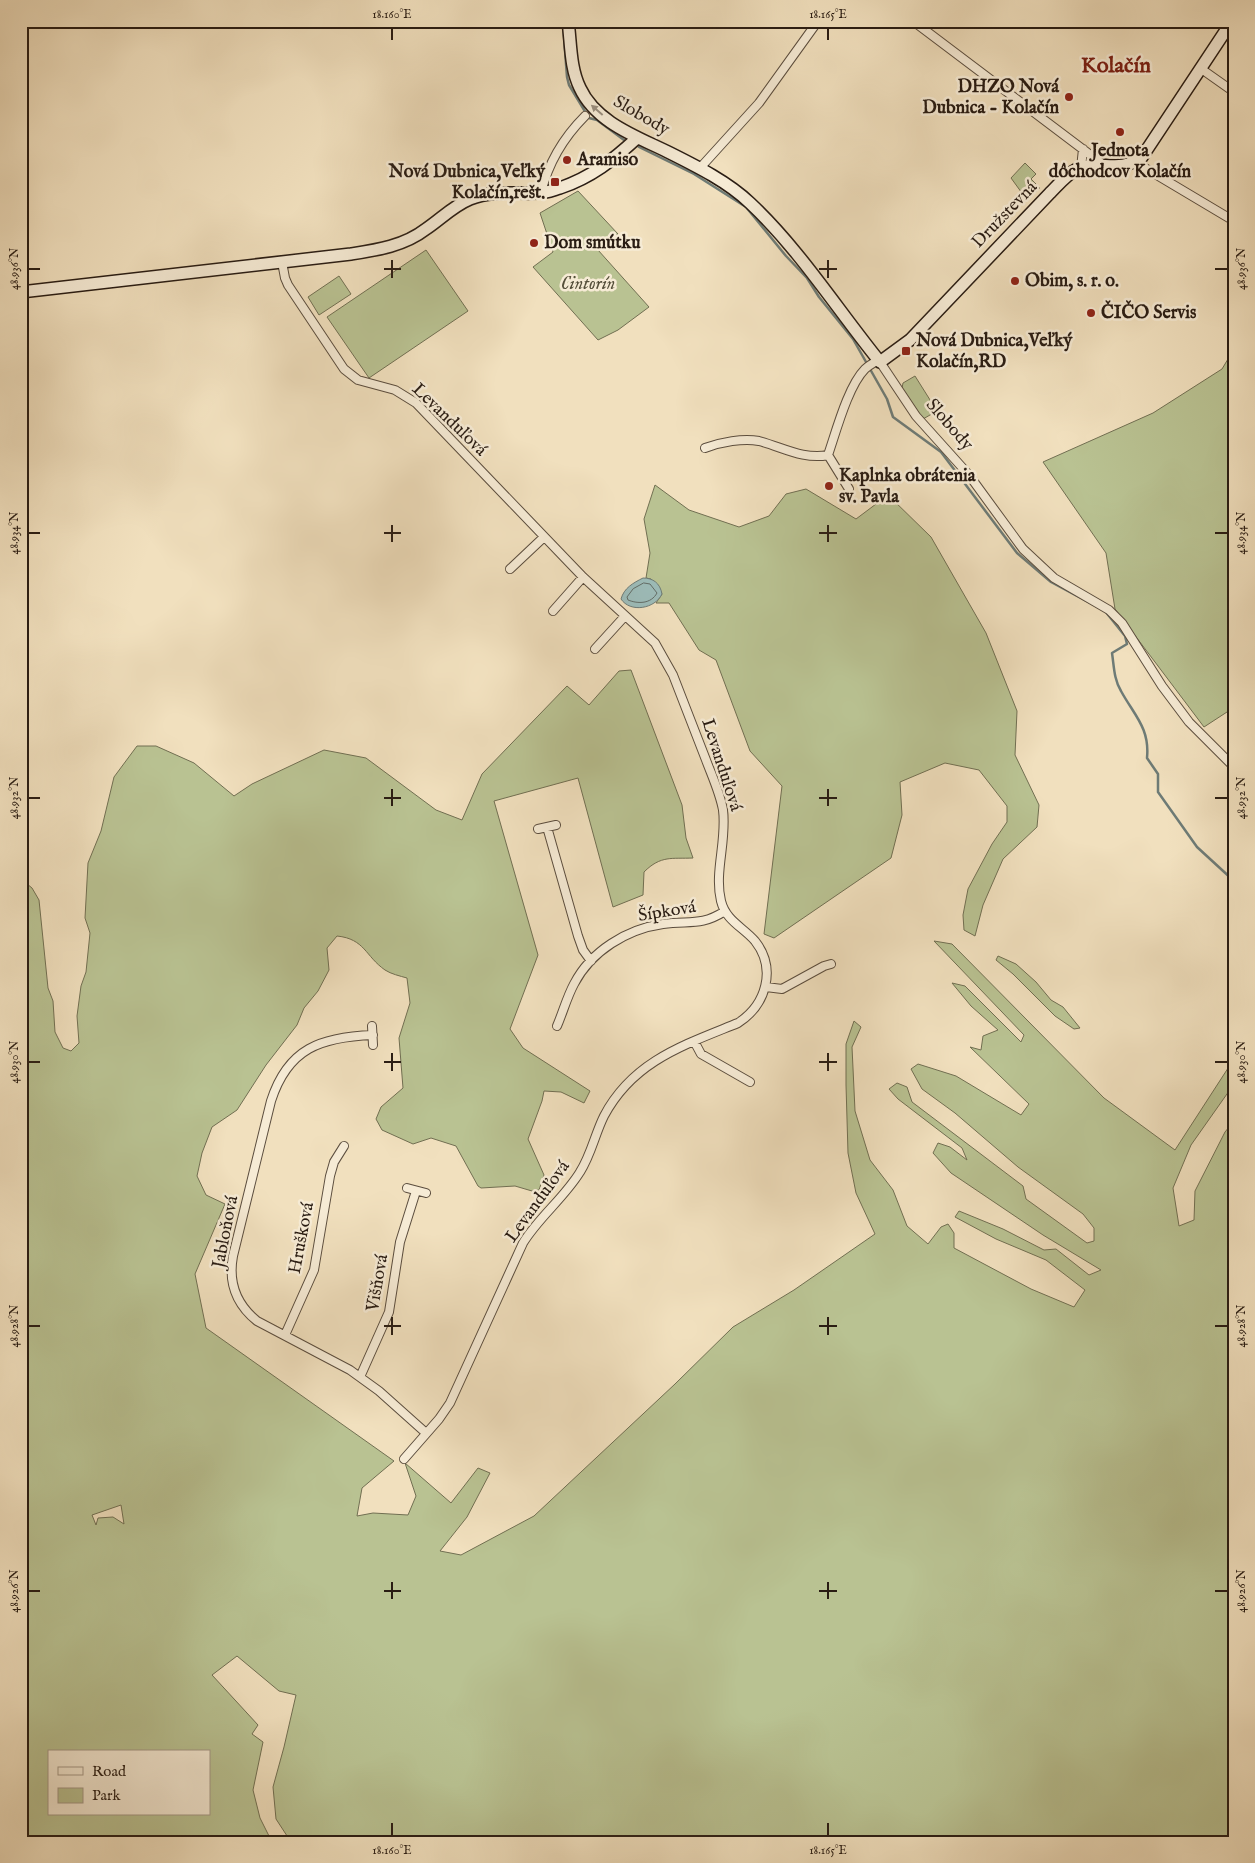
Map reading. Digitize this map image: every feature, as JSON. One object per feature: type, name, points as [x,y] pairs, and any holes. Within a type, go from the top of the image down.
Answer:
[{"type":"street","name":"Slobody","points":[[568,21],[575,75],[585,98],[599,113],[637,138],[700,168],[738,193],[767,221],[812,273],[874,364],[916,416],[969,475],[1022,549],[1054,578],[1109,610],[1122,623],[1162,686],[1190,722],[1234,767]]},
{"type":"street","points":[[700,168],[758,103],[818,21]]},
{"type":"street","points":[[913,21],[1106,166]]},
{"type":"street","points":[[1083,149],[1081,168],[1091,166],[1127,166],[1135,162],[1148,150],[1232,21]]},
{"type":"street","points":[[1200,68],[1234,92]]},
{"type":"street","points":[[541,193],[550,166],[567,135],[584,116]]},
{"type":"street","points":[[21,292],[376,250],[407,240],[425,230],[458,205],[470,199],[498,192],[541,193],[563,187],[593,174],[637,138]]},
{"type":"street","points":[[1135,162],[1234,221]]},
{"type":"street","name":"Družstevná","points":[[828,455],[859,376],[910,340],[1050,193],[1072,172],[1081,168]]},
{"type":"street","name":"Levanduľová","points":[[282,262],[288,285],[344,369],[358,380],[395,390],[416,403],[583,577],[654,643],[666,660],[674,675],[718,792],[724,822],[719,888],[721,902],[733,923],[756,942],[761,950],[767,973],[766,988],[758,1005],[747,1018],[664,1055],[632,1078],[612,1104],[599,1128],[581,1170],[571,1185],[532,1229],[523,1244],[453,1396],[438,1419],[404,1459]]},
{"type":"street","points":[[705,448],[716,444],[749,440],[807,456],[828,455],[849,489]]},
{"type":"street","points":[[510,569],[544,537]]},
{"type":"street","points":[[553,611],[583,577]]},
{"type":"street","points":[[595,649],[625,616]]},
{"type":"street","points":[[538,829],[556,825]]},
{"type":"street","points":[[547,827],[578,936],[583,950],[591,961]]},
{"type":"street","name":"Šípková","points":[[557,1026],[574,984],[591,961],[611,943],[639,929],[665,923],[704,922],[725,912]]},
{"type":"street","points":[[766,988],[782,989],[831,964]]},
{"type":"street","points":[[372,1026],[373,1045]]},
{"type":"street","name":"Jabloňová","points":[[372,1035],[340,1037],[320,1043],[292,1062],[280,1079],[271,1101],[233,1256],[231,1278],[236,1296],[249,1314],[360,1377],[426,1433]]},
{"type":"street","points":[[694,1041],[701,1054],[750,1082]]},
{"type":"street","name":"Hrušková","points":[[285,1335],[314,1270],[330,1176],[334,1162],[344,1146]]},
{"type":"street","points":[[407,1188],[426,1193]]},
{"type":"street","name":"Višňová","points":[[360,1377],[389,1312],[400,1242],[416,1191]]},
{"type":"green space","points":[[1025,163],[1036,174],[1031,179],[1040,188],[1027,200],[1011,178]]},
{"type":"green space","name":"Cintorín","points":[[578,191],[618,234],[598,250],[649,307],[618,330],[598,340],[533,267],[553,252],[540,213]]},
{"type":"green space","points":[[426,250],[468,311],[369,378],[327,317]]},
{"type":"green space","points":[[339,276],[351,294],[319,315],[308,297]]},
{"type":"green space","points":[[1234,349],[1234,720],[1227,712],[1204,727],[1115,609],[1106,553],[1043,462],[1153,413],[1222,369]]},
{"type":"green space","points":[[915,376],[937,411],[923,419],[902,388],[903,383]]},
{"type":"green space","points":[[655,485],[689,510],[739,527],[769,516],[786,494],[806,489],[856,519],[888,495],[931,537],[986,633],[1017,711],[1015,755],[1039,805],[1037,827],[1003,859],[983,905],[975,936],[964,930],[963,915],[968,889],[992,844],[1007,822],[1007,806],[979,770],[945,763],[900,782],[902,815],[891,858],[774,938],[764,934],[782,786],[750,751],[716,660],[699,650],[669,603],[656,603],[662,594],[651,579],[646,578],[650,553],[644,519]]},
{"type":"green space","points":[[631,670],[682,805],[686,838],[693,858],[673,858],[656,863],[644,872],[643,895],[613,907],[578,778],[494,801],[538,955],[510,1029],[523,1048],[590,1091],[584,1103],[561,1092],[544,1091],[528,1139],[544,1175],[539,1190],[532,1191],[515,1186],[481,1188],[478,1186],[456,1146],[431,1138],[413,1144],[382,1130],[376,1119],[381,1107],[403,1088],[399,1038],[410,1003],[407,978],[385,970],[354,941],[337,936],[327,948],[329,970],[318,991],[304,1008],[297,1025],[266,1065],[237,1110],[212,1127],[202,1153],[197,1176],[206,1195],[225,1204],[195,1274],[206,1328],[394,1461],[362,1488],[357,1516],[373,1513],[408,1515],[416,1496],[405,1463],[451,1503],[478,1468],[490,1473],[467,1517],[440,1551],[461,1555],[534,1516],[733,1327],[794,1290],[875,1234],[856,1193],[848,1153],[846,1044],[854,1021],[861,1027],[852,1047],[855,1111],[870,1160],[893,1190],[907,1226],[928,1244],[941,1227],[948,1224],[954,1233],[954,1248],[1031,1289],[1074,1307],[1085,1290],[1046,1260],[996,1239],[955,1217],[959,1211],[1003,1229],[1044,1250],[1056,1249],[1089,1275],[1101,1270],[1043,1235],[951,1173],[933,1153],[938,1143],[950,1147],[967,1160],[962,1148],[898,1099],[889,1089],[897,1083],[907,1087],[912,1102],[1023,1186],[1026,1199],[1087,1243],[1094,1241],[1094,1228],[1083,1214],[1018,1167],[955,1113],[922,1089],[911,1069],[918,1064],[956,1076],[1021,1115],[1029,1104],[970,1047],[981,1050],[983,1036],[998,1030],[971,1006],[952,983],[965,986],[1021,1042],[1024,1035],[934,941],[952,944],[1104,1098],[1175,1150],[1232,1062],[1234,1062],[1234,1084],[1191,1145],[1173,1188],[1179,1226],[1194,1220],[1195,1191],[1225,1132],[1234,1121],[1234,1842],[291,1842],[276,1819],[273,1787],[296,1695],[279,1691],[237,1656],[212,1675],[258,1725],[252,1734],[263,1742],[253,1790],[260,1818],[272,1842],[21,1842],[21,879],[32,888],[39,900],[48,988],[53,1001],[55,1032],[63,1048],[71,1051],[79,1043],[77,1016],[81,986],[86,972],[90,933],[85,918],[88,863],[101,831],[114,777],[137,746],[156,746],[194,763],[234,796],[252,784],[324,750],[366,758],[436,810],[462,820],[482,774],[567,686],[589,705],[619,671]],"holes":[[[121,1505],[124,1524],[113,1517],[98,1518],[96,1525],[92,1515]]]},
{"type":"green space","points":[[998,956],[1016,964],[1036,982],[1051,1000],[1063,1007],[1080,1028],[1074,1029],[1055,1016],[1013,974],[996,960]]},
{"type":"water","points":[[643,578],[653,580],[658,584],[662,594],[659,599],[648,606],[636,608],[630,606],[621,599],[624,592],[632,584]]},
{"type":"waterway","points":[[563,24],[569,85],[589,118],[597,120],[624,140]]},
{"type":"waterway","points":[[639,147],[694,174],[746,207],[786,256],[807,278],[819,297],[853,339],[887,399],[893,417],[941,452],[1017,553],[1051,582],[1105,611],[1125,636],[1127,644],[1112,653],[1116,678],[1119,687],[1144,730],[1147,758],[1158,774],[1158,792],[1197,847],[1234,881]]},
{"type":"place","name":"DHZO Nová Dubnica - Kolačín","points":[[1069,97]]},
{"type":"place","name":"Jednota dôchodcov Kolačín","points":[[1120,132]]},
{"type":"place","name":"Aramiso","points":[[567,160]]},
{"type":"place","name":"Nová Dubnica,Veľký Kolačín,rešt.","points":[[555,182]]},
{"type":"place","name":"Dom smútku","points":[[534,243]]},
{"type":"place","name":"Obim, s. r. o.","points":[[1015,281]]},
{"type":"place","name":"ČIČO Servis","points":[[1091,313]]},
{"type":"place","name":"Nová Dubnica,Veľký Kolačín,RD","points":[[906,351]]},
{"type":"place","name":"Kaplnka obrátenia sv. Pavla","points":[[829,486]]},
{"type":"district","name":"Kolačín","points":[[1116,66]]}]
